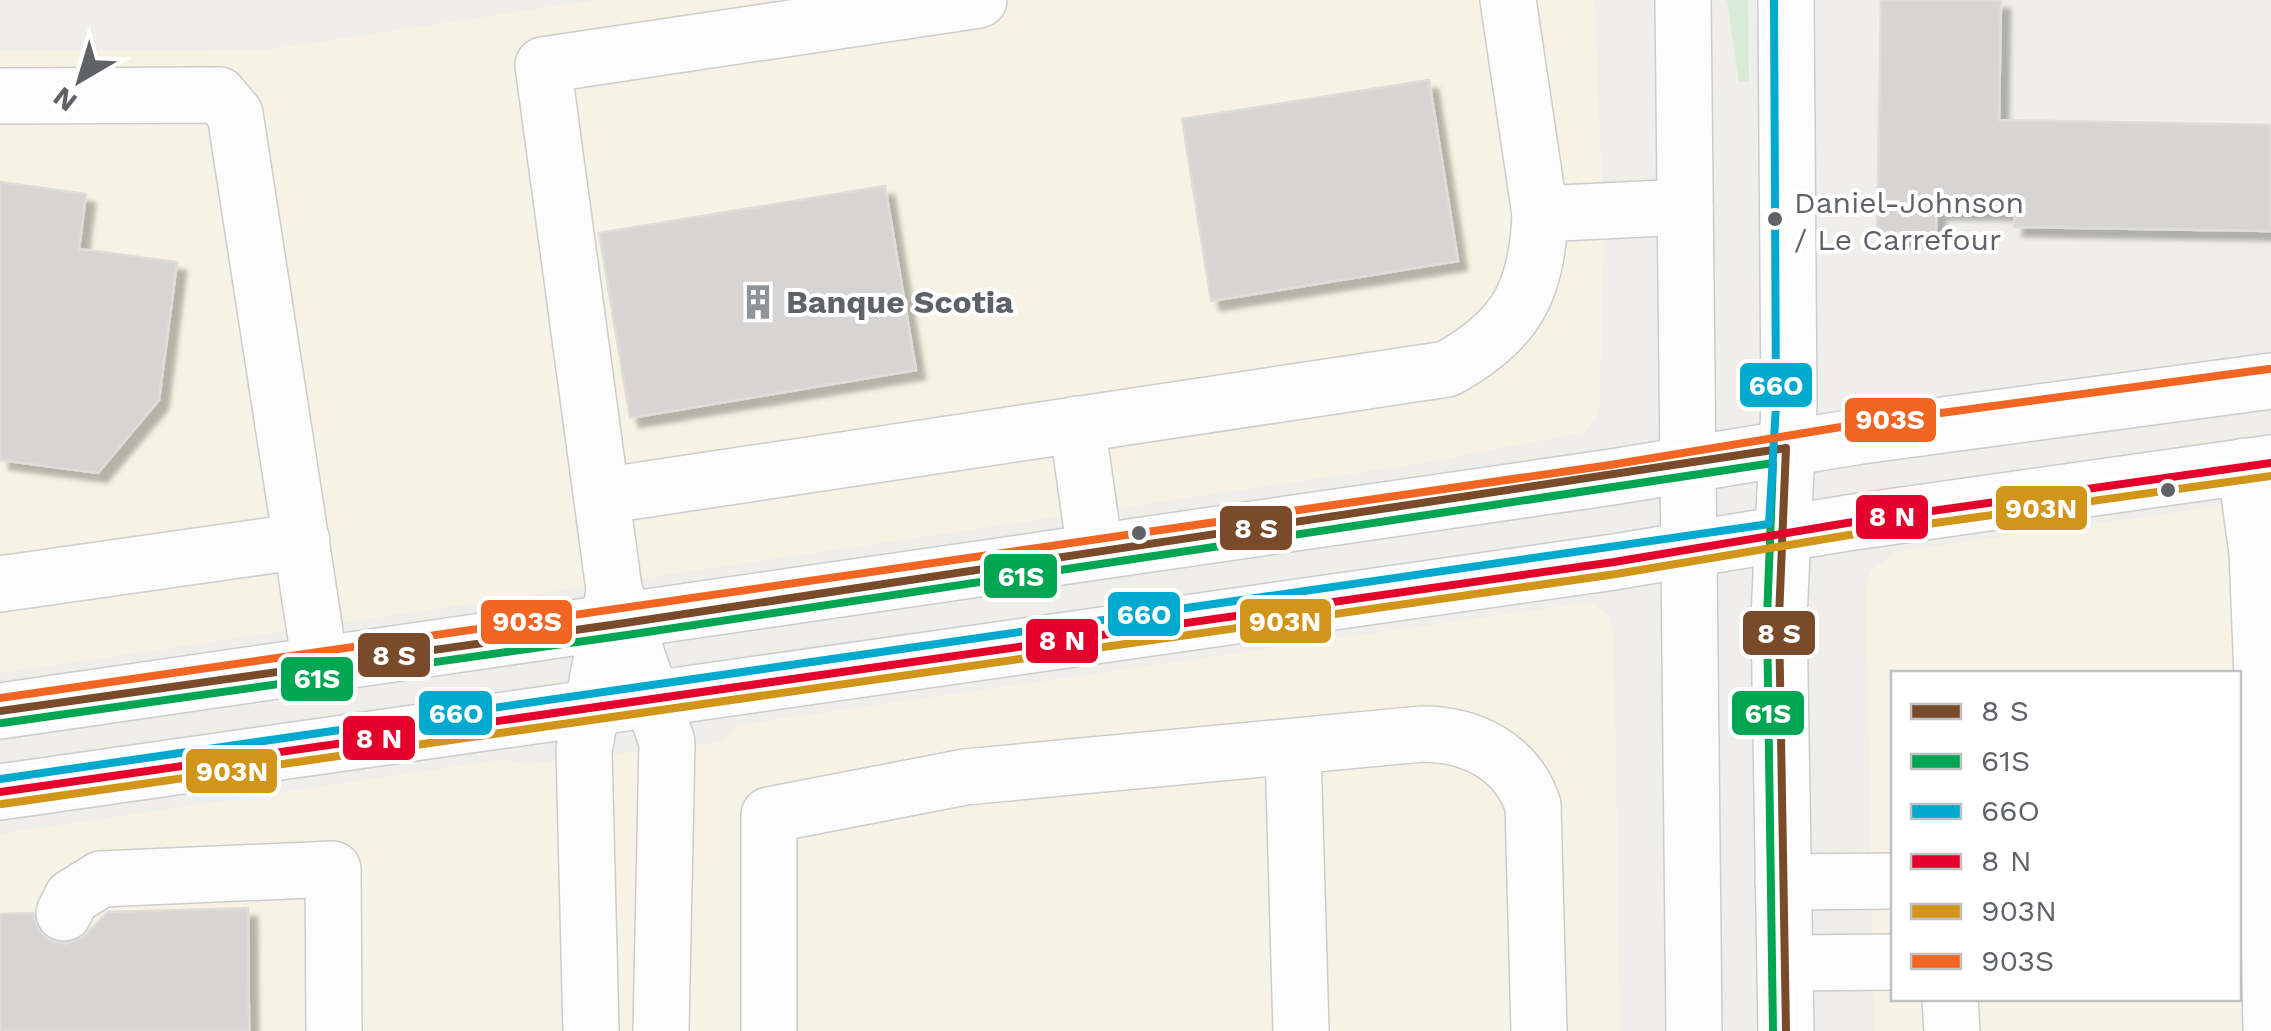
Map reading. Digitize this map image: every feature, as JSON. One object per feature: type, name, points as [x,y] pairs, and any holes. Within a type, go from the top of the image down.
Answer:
[{"type":"street","points":[[661,1031],[666,742],[615,612],[543,65],[978,0]]},
{"type":"street","points":[[602,496],[1447,369],[1498,333],[1519,308],[1538,260],[1540,214],[1508,0]]},
{"type":"street","points":[[1683,0],[1694,1031]]},
{"type":"street","points":[[1786,0],[1786,448],[1781,534],[1786,1031]]},
{"type":"street","points":[[0,96],[219,95],[228,102],[244,160],[320,664]]},
{"type":"street","points":[[1540,214],[1686,207]]},
{"type":"street","points":[[0,711],[320,664],[615,612],[1095,551],[1786,448],[2271,381]]},
{"type":"street","points":[[1077,424],[1095,551]]},
{"type":"street","points":[[0,792],[592,710],[2258,465],[2256,552],[2268,776],[2271,1031]]},
{"type":"street","points":[[0,584],[302,542]]},
{"type":"street","points":[[591,1031],[584,750],[615,612]]},
{"type":"street","points":[[769,1031],[769,815],[965,777],[1451,734],[1472,741],[1510,766],[1527,786],[1534,805],[1539,1031]]},
{"type":"street","points":[[1293,749],[1302,1031]]},
{"type":"street","points":[[64,913],[72,897],[101,880],[333,869],[334,1031]]},
{"type":"street","points":[[1783,882],[1891,881]]},
{"type":"street","points":[[1785,962],[1891,962]]},
{"type":"street","points":[[1950,1001],[1952,1031]]},
{"type":"shaded area","points":[[595,0],[1595,0],[1604,243],[1599,413],[1585,432],[1423,463],[0,673],[0,51],[272,49]]},
{"type":"shaded area","points":[[2271,499],[2271,1031],[1874,1031],[1866,590],[1870,573],[1894,552]]},
{"type":"shaded area","points":[[1584,603],[1609,616],[1614,639],[1620,1031],[0,1031],[0,834],[506,759],[526,764],[721,742],[738,725]]},
{"type":"green space","points":[[1727,0],[1748,0],[1749,82],[1739,82]]},
{"type":"building","points":[[1881,0],[2001,0],[1999,120],[2271,125],[2271,231],[2014,227],[2015,211],[1936,210],[1936,238],[1877,237]]},
{"type":"building","points":[[1429,80],[1458,261],[1211,301],[1182,119]]},
{"type":"building","points":[[0,182],[86,194],[79,249],[177,262],[159,400],[98,473],[0,460]]},
{"type":"building","name":"Banque Scotia","points":[[885,186],[916,370],[630,418],[599,233]]},
{"type":"building","points":[[248,908],[249,1031],[0,1031],[0,914],[33,913],[39,931],[51,941],[65,944],[82,938],[108,912]]},
{"type":"transit line","name":"66O","points":[[0,779],[1769,524],[1776,405],[1774,0]]},
{"type":"transit line","name":"903S","points":[[0,698],[1610,465],[1859,424],[2269,369]]},
{"type":"transit line","points":[[0,711],[625,623],[1786,448],[1779,618],[1786,1031]]},
{"type":"transit line","name":"61S","points":[[2,723],[627,635],[1773,463],[1767,618],[1773,1031]]},
{"type":"transit line","points":[[0,792],[1614,562],[1847,523],[2271,463]]},
{"type":"transit line","name":"903N","points":[[2,804],[1616,574],[1849,535],[2271,476]]},
{"type":"place","name":"Daniel-Johnson / Le Carrefour","points":[[1775,219]]},
{"type":"place","name":"Banque Scotia","points":[[758,302]]}]
